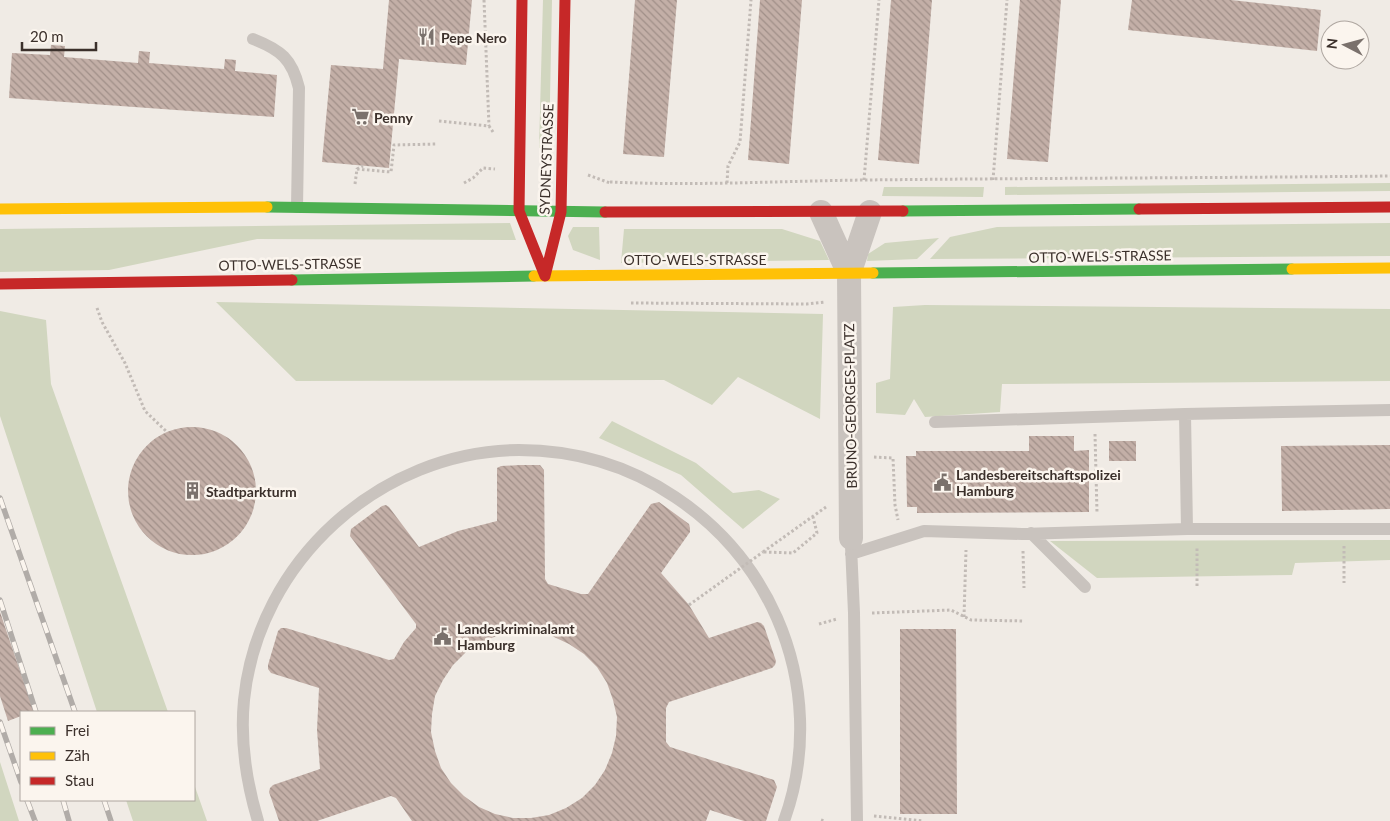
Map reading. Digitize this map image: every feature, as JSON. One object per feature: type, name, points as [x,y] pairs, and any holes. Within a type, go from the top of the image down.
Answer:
[{"type":"main road","name":"SYDNEYSTRASSE","points":[[522,0],[519,211],[545,276]]},
{"type":"main road","name":"SYDNEYSTRASSE","points":[[545,276],[561,212],[565,0]]},
{"type":"main road","points":[[0,209],[297,207],[644,213],[1390,208]]},
{"type":"main road","name":"OTTO-WELS-STRASSE","points":[[0,284],[545,276],[1390,268]]},
{"type":"street","name":"BRUNO-GEORGES-PLATZ","points":[[822,212],[849,274]]},
{"type":"street","name":"BRUNO-GEORGES-PLATZ","points":[[851,546],[849,274],[870,212]]},
{"type":"lane","points":[[253,39],[273,47],[286,58],[295,72],[299,88],[297,207]]},
{"type":"lane","points":[[935,422],[1094,416],[1390,410]]},
{"type":"lane","points":[[1185,414],[1192,529]]},
{"type":"lane","points":[[258,821],[252,800],[244,750],[244,699],[249,671],[263,625],[279,590],[295,566],[312,545],[344,514],[374,492],[400,478],[448,460],[478,453],[534,450],[563,453],[591,459],[618,467],[663,488],[693,509],[726,539],[758,582],[771,604],[782,630],[792,660],[797,688],[800,736],[798,764],[794,788],[784,821]]},
{"type":"lane","points":[[857,818],[854,613],[851,546],[924,531],[1027,533],[1192,529],[1390,529]]},
{"type":"lane","points":[[1027,533],[1085,587]]},
{"type":"path","points":[[484,0],[489,126],[494,134]]},
{"type":"path","points":[[727,183],[728,166],[740,142],[751,0]]},
{"type":"path","points":[[864,180],[880,0]]},
{"type":"path","points":[[993,180],[1008,0]]},
{"type":"path","points":[[439,121],[489,126]]},
{"type":"path","points":[[356,169],[391,172],[394,145],[436,144]]},
{"type":"path","points":[[356,169],[363,166]]},
{"type":"path","points":[[356,169],[356,179]]},
{"type":"path","points":[[586,174],[610,182],[652,184],[864,180],[1390,176]]},
{"type":"path","points":[[610,182],[610,191]]},
{"type":"path","points":[[96,306],[102,322],[125,363],[145,411],[167,432]]},
{"type":"path","points":[[1094,416],[1098,531]]},
{"type":"path","points":[[851,456],[893,458],[895,505]]},
{"type":"path","points":[[688,605],[813,516],[817,533],[793,553],[763,552]]},
{"type":"path","points":[[1192,529],[1197,586]]},
{"type":"path","points":[[1344,530],[1344,583]]},
{"type":"path","points":[[964,617],[967,532]]},
{"type":"path","points":[[1024,588],[1027,533]]},
{"type":"path","points":[[819,624],[854,613],[950,610],[971,620],[1024,621]]},
{"type":"path","points":[[857,818],[923,821]]},
{"type":"green space","points":[[543,0],[552,0],[549,148],[539,148]]},
{"type":"green space","points":[[1390,183],[1390,191],[1005,195],[1005,187]]},
{"type":"green space","points":[[884,187],[984,187],[983,197],[882,196]]},
{"type":"green space","points":[[510,223],[516,240],[257,239],[109,270],[0,272],[0,229]]},
{"type":"green space","points":[[1390,223],[1390,256],[930,259],[950,237],[997,227]]},
{"type":"green space","points":[[573,227],[599,227],[600,260],[573,250],[568,236]]},
{"type":"green space","points":[[624,229],[782,229],[820,241],[829,260],[621,263]]},
{"type":"green space","points":[[939,238],[917,259],[867,261],[868,254],[885,243]]},
{"type":"green space","points":[[216,302],[823,314],[820,419],[738,377],[712,405],[664,380],[296,381]]},
{"type":"green space","points":[[925,305],[1390,309],[1390,381],[1002,384],[1000,412],[925,417],[914,399],[905,415],[876,413],[876,383],[890,379],[893,307]]},
{"type":"green space","points":[[0,311],[46,320],[51,384],[168,711],[97,711],[0,416]]},
{"type":"green space","points":[[612,421],[696,463],[733,493],[759,490],[780,499],[743,529],[681,475],[599,438]]},
{"type":"green space","points":[[1390,540],[1390,560],[1295,563],[1292,575],[1097,578],[1050,541]]},
{"type":"green space","points":[[0,762],[19,821],[0,821]]},
{"type":"green space","points":[[195,787],[207,821],[133,821],[126,801],[195,801]]},
{"type":"building","points":[[389,0],[472,0],[466,65],[399,59],[389,168],[322,162],[331,65],[383,69]]},
{"type":"building","points":[[635,0],[677,0],[664,157],[623,154]]},
{"type":"building","points":[[760,0],[802,0],[789,164],[748,160]]},
{"type":"building","points":[[891,0],[932,0],[919,164],[878,160]]},
{"type":"building","points":[[1020,0],[1061,0],[1048,162],[1007,159]]},
{"type":"building","points":[[1132,0],[1231,0],[1321,10],[1317,51],[1128,30]]},
{"type":"building","points":[[51,45],[65,46],[64,57],[138,63],[139,51],[150,52],[149,63],[224,69],[225,59],[236,60],[235,71],[277,75],[274,117],[9,98],[12,53],[50,55]]},
{"type":"building","name":"Stadtparkturm","points":[[192,427],[216,432],[228,438],[237,446],[245,455],[251,467],[256,491],[251,515],[245,527],[237,536],[228,544],[216,550],[192,555],[168,550],[156,544],[147,536],[139,527],[133,515],[128,491],[133,467],[139,455],[147,446],[156,438],[168,432]]},
{"type":"building","points":[[1029,436],[1074,436],[1074,451],[1089,450],[1089,512],[917,513],[917,507],[907,507],[906,456],[916,456],[916,451],[1029,451]]},
{"type":"building","points":[[1109,441],[1136,441],[1136,461],[1109,461]]},
{"type":"building","points":[[1390,445],[1390,509],[1282,511],[1281,446]]},
{"type":"building","points":[[540,465],[544,470],[545,579],[548,584],[581,594],[588,594],[651,504],[659,502],[689,524],[690,532],[661,573],[689,605],[709,638],[757,622],[761,623],[764,626],[776,661],[772,668],[669,702],[666,708],[666,742],[670,747],[774,780],[777,787],[766,821],[744,821],[710,810],[706,821],[412,821],[396,798],[391,796],[317,821],[279,821],[269,792],[270,788],[273,785],[320,769],[317,730],[319,688],[271,673],[268,669],[278,631],[281,628],[286,628],[389,660],[394,659],[404,642],[416,628],[416,624],[350,536],[351,529],[386,505],[419,547],[458,531],[497,521],[497,468],[501,466]],"holes":[[[516,632],[552,636],[569,644],[584,654],[597,667],[607,683],[613,700],[617,717],[616,736],[605,770],[595,785],[582,798],[566,808],[549,815],[513,818],[495,814],[479,807],[451,783],[441,768],[435,751],[431,732],[432,714],[435,696],[443,680],[453,665],[466,652],[482,642],[499,635]]]},
{"type":"building","points":[[0,612],[34,711],[20,711],[20,716],[8,721],[0,696]]},
{"type":"building","points":[[900,629],[956,629],[957,814],[900,814]]},
{"type":"railway","points":[[0,498],[75,711]]},
{"type":"railway","points":[[0,600],[36,711]]},
{"type":"railway","points":[[0,722],[20,779]]},
{"type":"railway","points":[[27,801],[35,821]]},
{"type":"railway","points":[[63,801],[69,821]]},
{"type":"railway","points":[[104,801],[111,821]]},
{"type":"traffic: fast","points":[[267,207],[605,212]]},
{"type":"traffic: fast","points":[[903,211],[1139,209]]},
{"type":"traffic: fast","points":[[873,273],[1292,269]]},
{"type":"traffic: fast","points":[[292,280],[534,276]]},
{"type":"traffic: slow","points":[[0,209],[267,207]]},
{"type":"traffic: slow","points":[[1292,269],[1390,268]]},
{"type":"traffic: slow","points":[[534,276],[873,273]]},
{"type":"traffic: jam","points":[[522,0],[519,211],[545,276]]},
{"type":"traffic: jam","points":[[545,276],[561,212],[565,0]]},
{"type":"traffic: jam","points":[[1139,209],[1390,207]]},
{"type":"traffic: jam","points":[[605,212],[903,211]]},
{"type":"traffic: jam","points":[[0,284],[292,280]]},
{"type":"place","name":"Pepe Nero","points":[[427,37]]},
{"type":"place","name":"Penny","points":[[360,117]]},
{"type":"place","name":"Landesbereitschaftspolizei Hamburg","points":[[942,482]]},
{"type":"place","name":"Stadtparkturm","points":[[192,491]]},
{"type":"place","name":"Landeskriminalamt Hamburg","points":[[443,636]]}]
